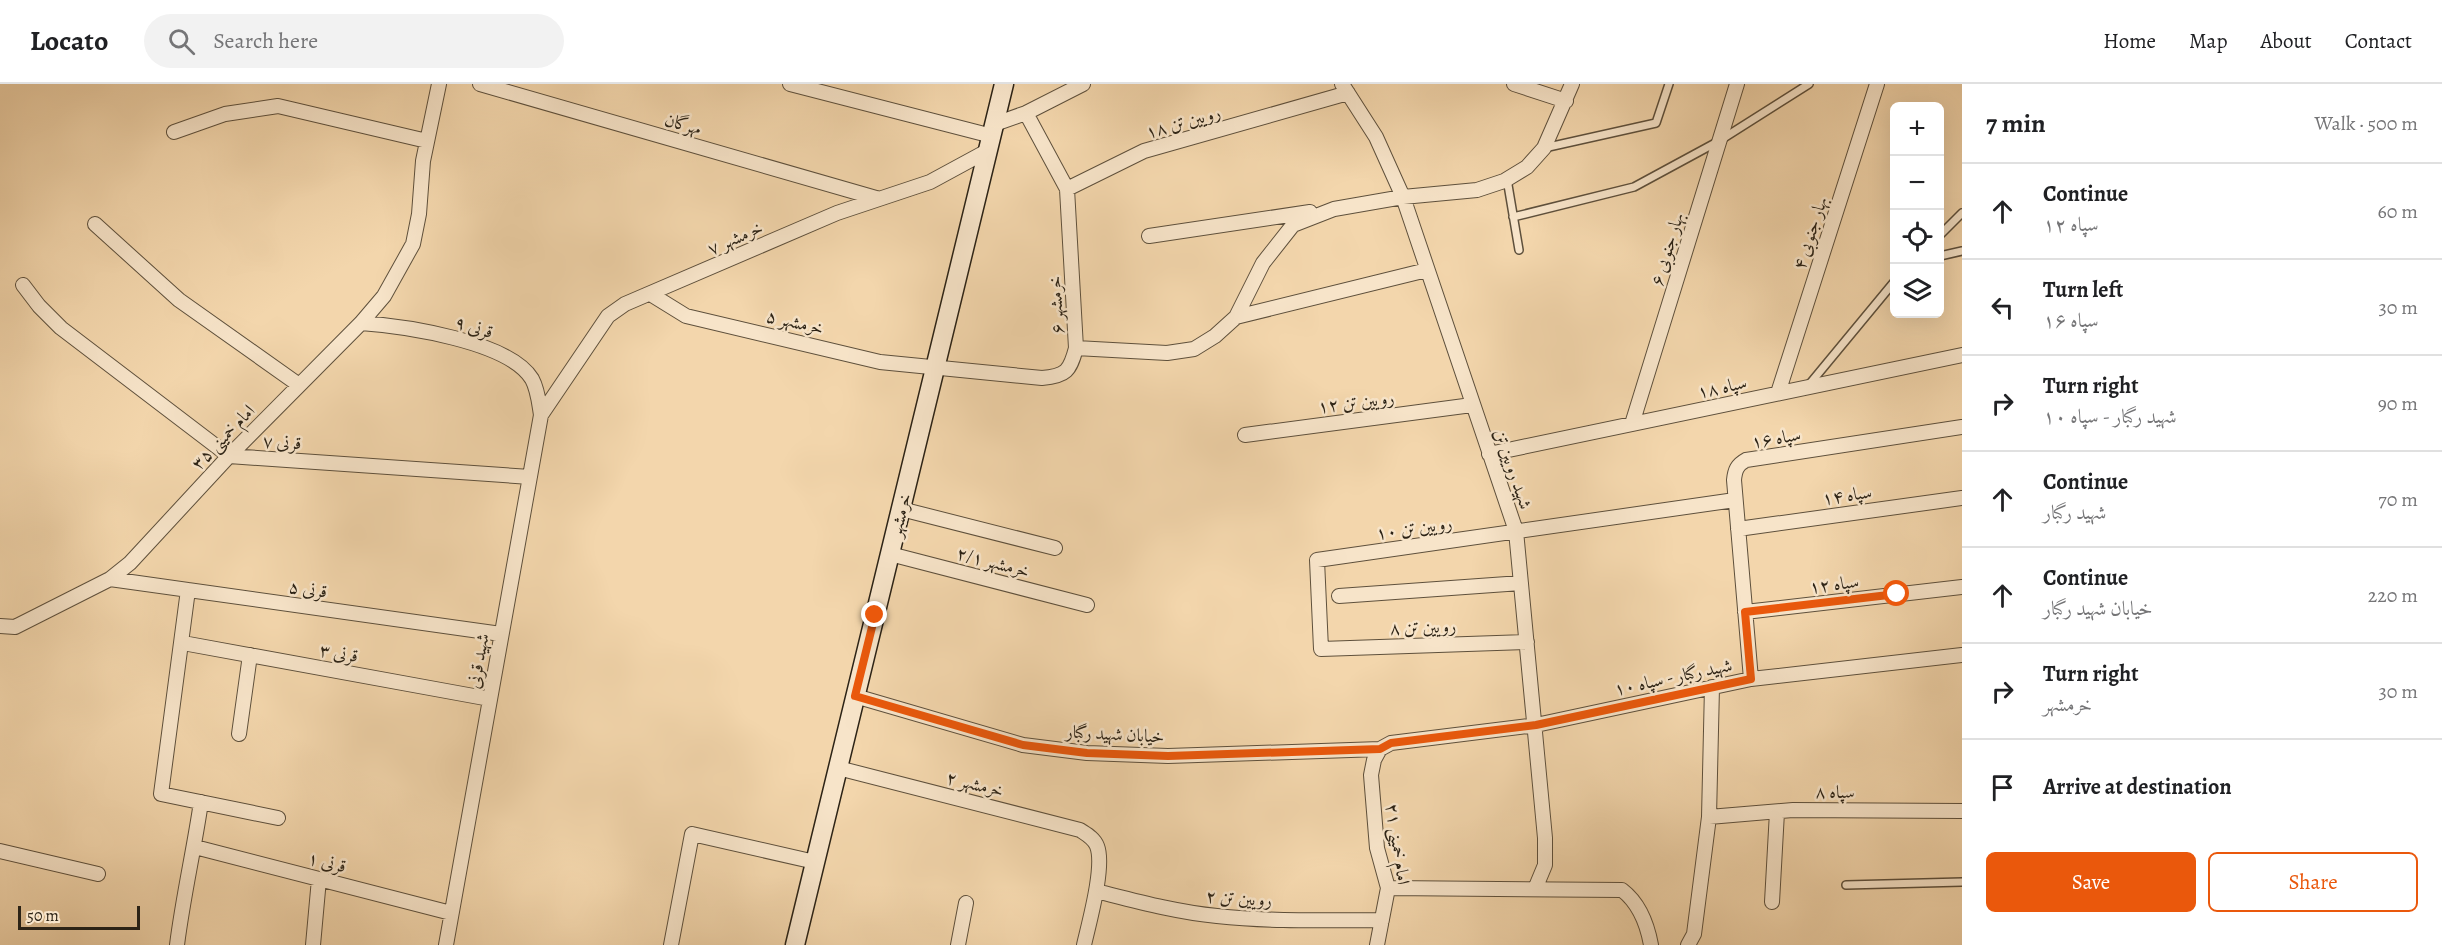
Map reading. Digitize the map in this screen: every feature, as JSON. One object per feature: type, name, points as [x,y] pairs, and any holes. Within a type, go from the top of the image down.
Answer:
[{"type":"street","points":[[174,132],[225,114],[278,106],[427,141],[439,84]]},
{"type":"street","name":"مهرگان","points":[[480,84],[876,198]]},
{"type":"street","points":[[790,84],[992,136]]},
{"type":"street","name":"خرمشهر","points":[[795,945],[1004,84]]},
{"type":"street","name":"خرمشهر ۷","points":[[540,415],[608,316],[625,304],[652,295],[876,198],[930,182],[1026,113],[1083,84]]},
{"type":"street","points":[[1514,84],[1566,101]]},
{"type":"street","points":[[1149,236],[1403,197],[1477,190],[1507,179],[1527,167],[1544,148],[1572,84]]},
{"type":"street","name":"بهار جنوبی ۶","points":[[1632,424],[1737,84]]},
{"type":"street","name":"بهار جنوبی ۴","points":[[1778,393],[1877,84]]},
{"type":"street","name":"رویین تن ۱۸","points":[[1067,189],[1144,151],[1345,88]]},
{"type":"street","name":"شهید رویین تن","points":[[1345,88],[1376,137],[1403,197],[1488,454],[1516,531],[1536,725],[1545,856],[1545,865],[1535,889]]},
{"type":"street","name":"خرمشهر ۶","points":[[935,368],[1042,378],[1056,377],[1066,372],[1072,363],[1076,348],[1067,189],[1026,113]]},
{"type":"street","name":"امام خمینی ۳۵","points":[[0,626],[15,627],[110,579],[130,563],[229,456],[361,323],[384,296],[413,244],[419,214],[427,141]]},
{"type":"street","points":[[1076,348],[1167,353],[1194,349],[1215,336],[1236,317],[1263,263],[1293,225],[1334,209]]},
{"type":"street","points":[[95,224],[179,300],[299,385]]},
{"type":"street","points":[[1236,317],[1427,270]]},
{"type":"street","points":[[23,285],[39,306],[61,328],[229,456]]},
{"type":"street","name":"خرمشهر ۵","points":[[652,295],[686,316],[880,362],[935,368]]},
{"type":"street","name":"قرنی ۹","points":[[361,323],[400,326],[446,337],[489,350],[517,363],[532,380],[538,398],[540,415]]},
{"type":"street","name":"سپاه ۱۸","points":[[1488,454],[1962,355]]},
{"type":"street","name":"رویین تن ۱۲","points":[[1245,435],[1472,405]]},
{"type":"street","name":"شهید قرنی","points":[[446,945],[540,415]]},
{"type":"street","name":"سپاه ۱۶","points":[[1751,679],[1734,471],[1739,464],[1746,460],[1962,428]]},
{"type":"street","name":"قرنی ۷","points":[[229,456],[530,477]]},
{"type":"street","name":"سپاه ۱۴","points":[[1738,528],[1962,498]]},
{"type":"street","name":"رویین تن ۱۰","points":[[1321,649],[1317,560],[1736,500]]},
{"type":"street","points":[[901,509],[1055,548]]},
{"type":"street","name":"خرمشهر ۲/۱","points":[[890,554],[1087,605]]},
{"type":"street","name":"قرنی ۵","points":[[110,579],[501,634]]},
{"type":"street","points":[[1339,596],[1521,584]]},
{"type":"street","name":"سپاه ۱۲","points":[[1745,612],[1962,587]]},
{"type":"street","points":[[188,590],[183,643],[161,794],[278,818]]},
{"type":"street","name":"رویین تن ۸","points":[[1321,649],[1527,642]]},
{"type":"street","name":"قرنی ۳","points":[[183,643],[490,699]]},
{"type":"street","points":[[239,734],[250,655]]},
{"type":"street","name":"شهید رگبار - سپاه ۱۰","points":[[1380,749],[1391,743],[1536,725],[1751,679],[1962,655]]},
{"type":"street","points":[[1688,945],[1694,934],[1709,817],[1712,687]]},
{"type":"street","name":"خیابان شهید رگبار","points":[[855,696],[1023,745],[1087,753],[1168,756],[1380,749]]},
{"type":"street","name":"امام خمینی ۲۱","points":[[1377,945],[1388,888],[1377,848],[1371,775],[1374,760],[1380,749]]},
{"type":"street","name":"خرمشهر ۲","points":[[838,768],[1080,830],[1090,836],[1097,846],[1099,862],[1096,891]]},
{"type":"street","points":[[177,945],[184,891],[195,847],[201,802]]},
{"type":"street","name":"سپاه ۸","points":[[1709,817],[1777,812],[1962,811]]},
{"type":"street","points":[[1772,902],[1777,812]]},
{"type":"street","points":[[671,945],[692,834],[815,862]]},
{"type":"street","name":"قرنی ۱","points":[[195,847],[451,913]]},
{"type":"street","points":[[0,851],[98,874]]},
{"type":"street","points":[[313,945],[319,879]]},
{"type":"street","points":[[1388,888],[1622,890],[1634,899],[1651,945]]},
{"type":"street","points":[[1084,945],[1096,891]]},
{"type":"street","name":"رویین تن ۲","points":[[1096,891],[1172,909],[1216,916],[1254,919],[1382,920]]},
{"type":"street","points":[[958,945],[966,903]]},
{"type":"lane","points":[[1544,148],[1656,123],[1669,84]]},
{"type":"lane","points":[[1513,217],[1634,187],[1719,141],[1809,84]]},
{"type":"lane","points":[[1507,179],[1519,250]]},
{"type":"lane","points":[[1944,231],[1962,213]]},
{"type":"lane","points":[[1944,255],[1962,251]]},
{"type":"lane","points":[[1807,387],[1890,287]]},
{"type":"lane","points":[[1846,885],[1962,882]]},
{"type":"route","points":[[875,615],[855,696],[1023,745],[1087,753],[1168,756],[1380,749],[1391,743],[1536,725],[1751,679],[1745,612],[1897,594]]}]
